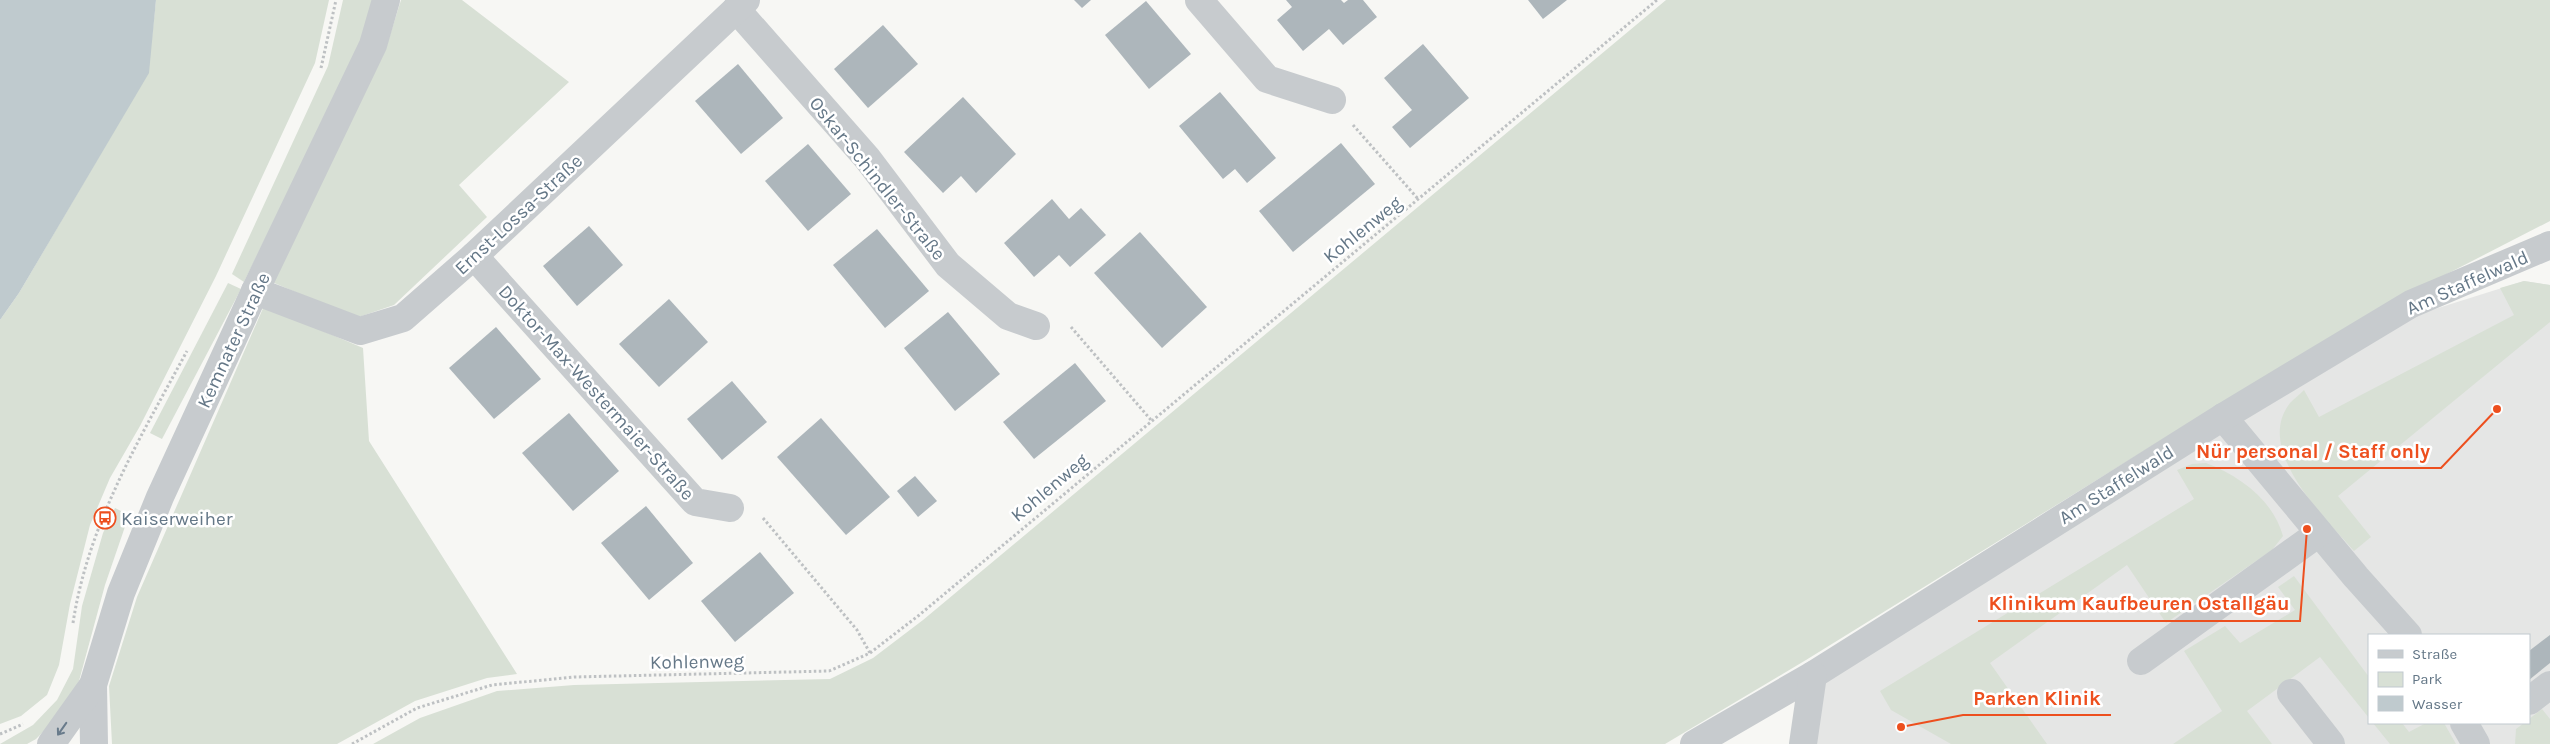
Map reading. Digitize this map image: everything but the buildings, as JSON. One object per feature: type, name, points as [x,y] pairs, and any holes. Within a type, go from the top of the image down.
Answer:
[{"type":"street","name":"Kemnater Straße","points":[[51,744],[93,685],[122,592],[160,497],[255,291],[373,45],[386,0]]},
{"type":"street","points":[[1199,0],[1267,79],[1332,100]]},
{"type":"street","name":"Ernst-Lossa-Straße","points":[[255,291],[360,331],[403,318],[474,256],[741,5]]},
{"type":"street","name":"Oskar-Schindler-Straße","points":[[741,5],[867,158],[948,265],[1008,316],[1036,326]]},
{"type":"street","name":"Am Staffelwald","points":[[1694,744],[1813,675],[2223,416],[2411,304],[2550,245]]},
{"type":"street","name":"Doktor-Max-Westermaier-Straße","points":[[474,256],[695,502],[730,508]]},
{"type":"street","points":[[2223,416],[2319,533],[2407,634]]},
{"type":"street","points":[[2141,661],[2319,533]]},
{"type":"street","points":[[1803,744],[1813,675]]},
{"type":"street","name":"Kemnater Straße","points":[[93,685],[94,744]]},
{"type":"street","points":[[2530,700],[2550,685]]},
{"type":"street","points":[[2291,693],[2331,744]]},
{"type":"path","name":"Kohlenweg","points":[[352,744],[417,708],[492,685],[574,677],[829,671],[870,653],[918,616],[1657,0]]},
{"type":"path","points":[[1332,100],[1419,200]]},
{"type":"path","points":[[1036,326],[1067,322],[1151,420]]},
{"type":"path","points":[[730,508],[759,513],[857,630],[870,653]]},
{"type":"shaded area","points":[[2524,281],[2550,285],[2550,744],[1816,744],[1825,680],[2233,422],[2416,315]]},
{"type":"green space","points":[[156,0],[329,0],[315,63],[216,276],[140,426],[110,478],[90,525],[70,604],[59,665],[47,695],[21,716],[0,724],[0,320],[19,293],[148,73]]},
{"type":"green space","points":[[343,0],[375,0],[363,39],[244,282],[232,274],[328,66]]},
{"type":"green space","points":[[401,0],[462,0],[569,82],[459,185],[487,217],[394,305],[356,318],[272,282],[385,51]]},
{"type":"green space","points":[[1666,0],[2550,0],[2550,221],[2406,295],[2218,405],[1806,660],[1665,744],[373,744],[420,718],[497,691],[574,685],[830,679],[873,658],[923,620]]},
{"type":"green space","points":[[2524,281],[2550,285],[2550,322],[2338,496],[2371,537],[2354,551],[2312,503],[2298,483],[2287,462],[2280,441],[2281,422],[2290,403],[2304,390],[2319,417],[2514,315],[2500,288]]},
{"type":"green space","points":[[228,283],[241,289],[162,439],[150,433]]},
{"type":"green space","points":[[264,306],[363,348],[369,441],[517,674],[487,678],[415,701],[337,744],[112,744],[109,686],[137,597]]},
{"type":"green space","points":[[2206,463],[2243,482],[2254,491],[2272,511],[2283,536],[2272,550],[2166,623],[2127,565],[1990,663],[2047,744],[1951,744],[1891,710],[1880,691],[2194,499],[2177,470],[2192,464]]},
{"type":"green space","points":[[115,508],[129,515],[105,585],[79,681],[63,712],[36,739],[27,744],[0,744],[33,725],[57,700],[73,669],[82,606],[103,533]]},
{"type":"green space","points":[[2294,576],[2368,676],[2368,717],[2320,657],[2247,711],[2272,744],[2173,744],[2222,711],[2184,651],[2225,626],[2240,643],[2295,610],[2278,587]]},
{"type":"green space","points":[[2542,709],[2550,719],[2550,744],[2515,744],[2516,729],[2523,724],[2530,724],[2530,718]]},
{"type":"green space","points":[[2374,724],[2403,724],[2409,732],[2424,724],[2445,724],[2456,744],[2390,744]]},
{"type":"water","points":[[0,0],[156,0],[149,73],[19,293],[0,320]]},
{"type":"place","name":"Nür personal / Staff only","points":[[2497,409]]},
{"type":"place","name":"Kaiserweiher","points":[[105,518]]},
{"type":"place","name":"Klinikum Kaufbeuren Ostallgäu","points":[[2307,529]]},
{"type":"place","name":"Parken Klinik","points":[[1901,727]]}]
